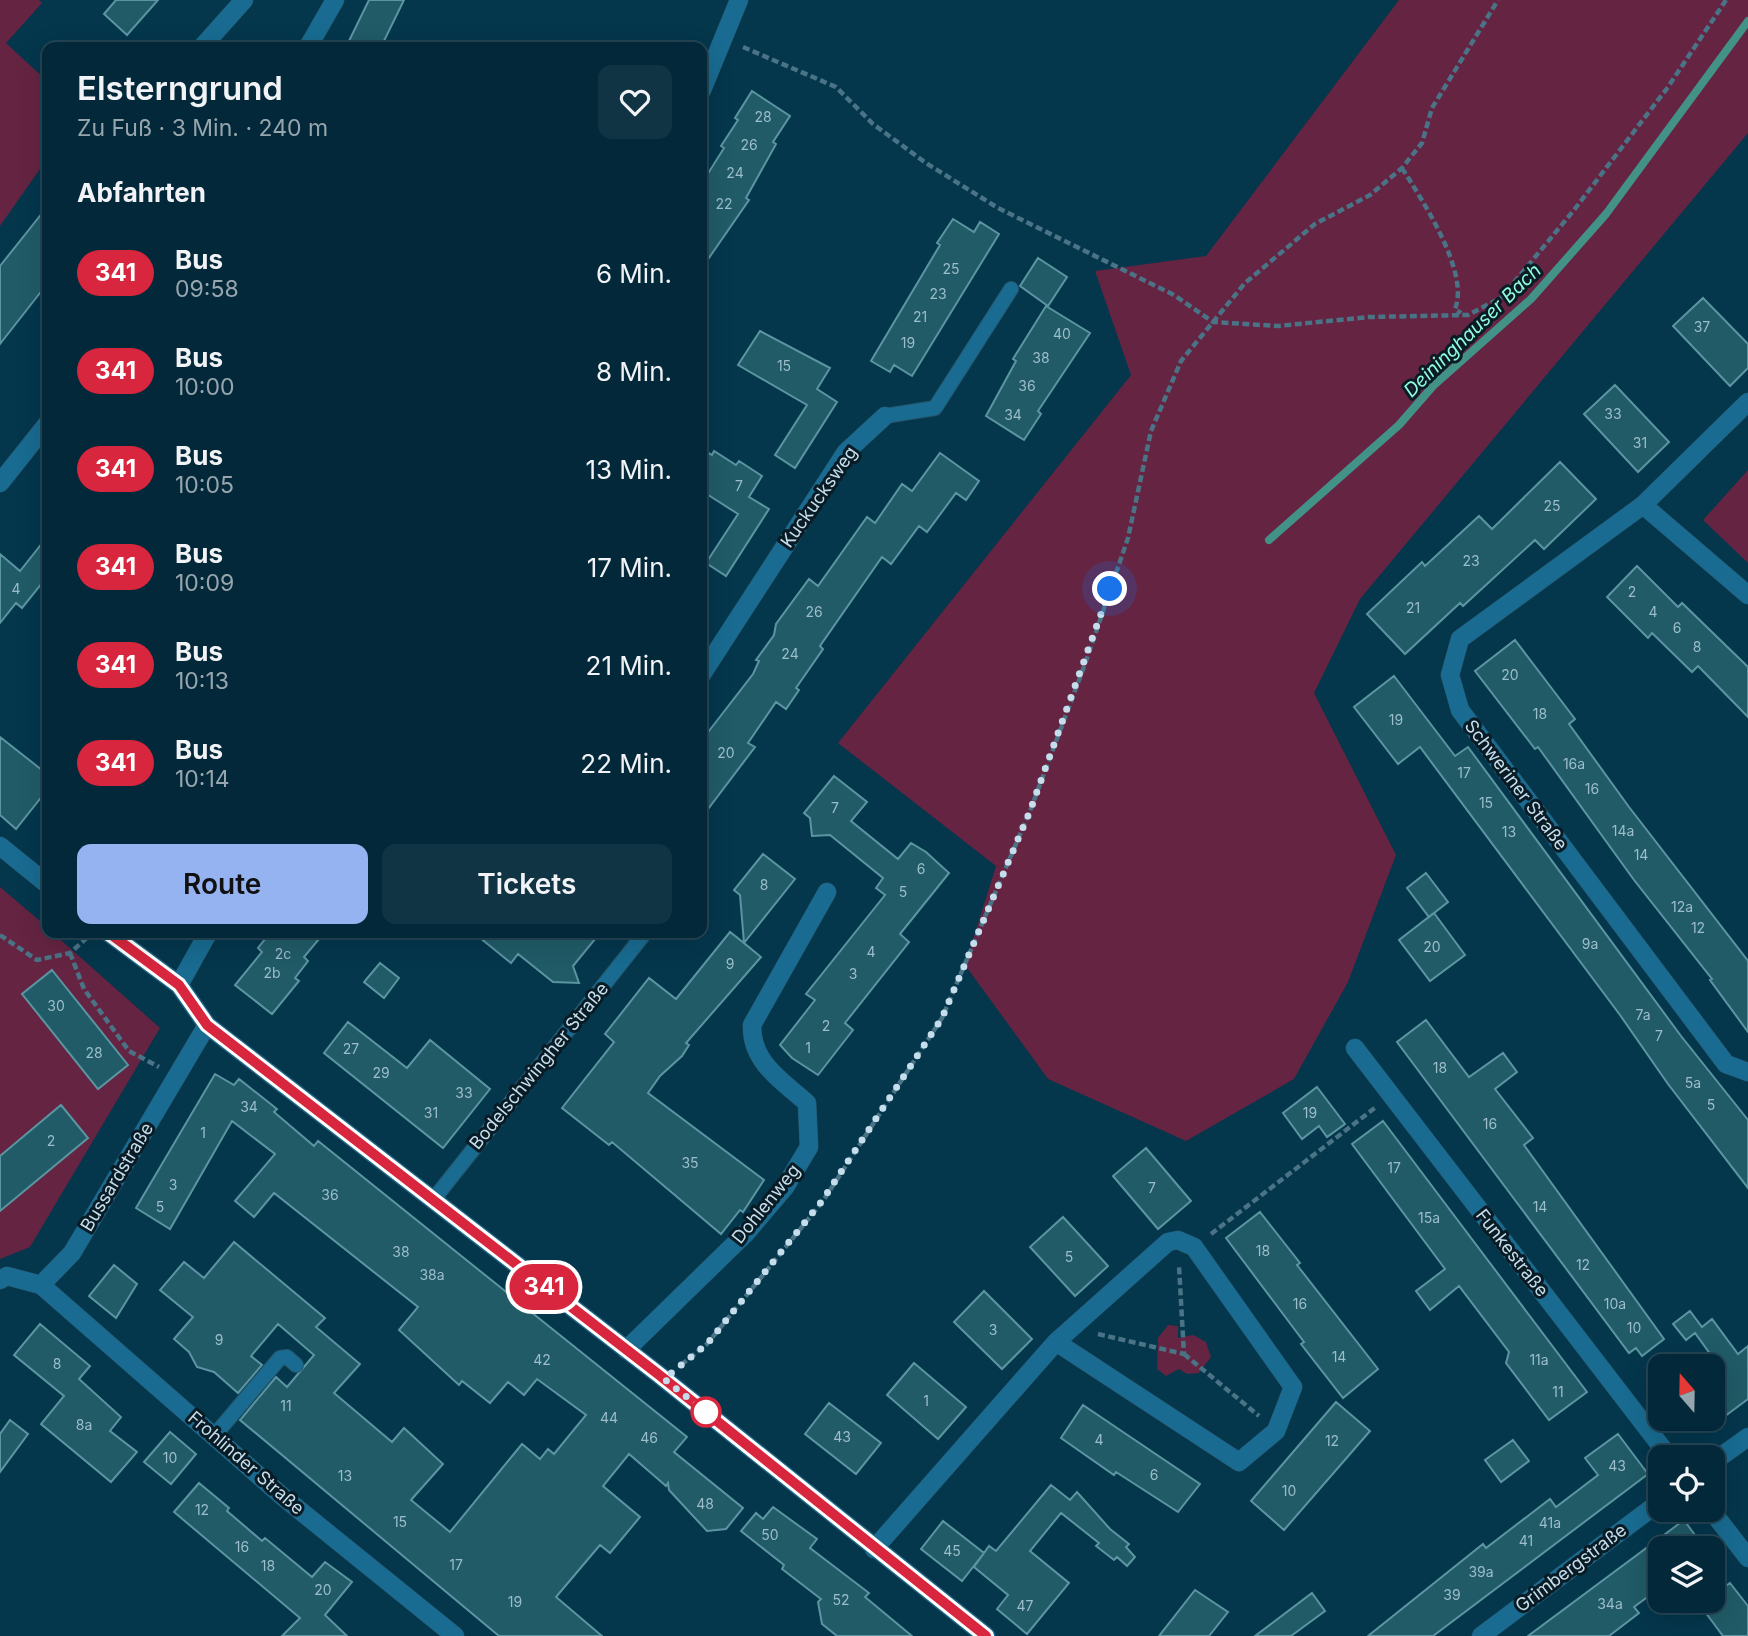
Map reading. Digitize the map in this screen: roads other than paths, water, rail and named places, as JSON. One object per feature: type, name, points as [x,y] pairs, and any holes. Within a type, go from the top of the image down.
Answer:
[{"type":"street","points":[[206,42],[244,0]]},
{"type":"street","points":[[310,42],[335,0]]},
{"type":"street","points":[[707,79],[739,0]]},
{"type":"street","name":"Schweriner Straße","points":[[1748,402],[1643,505],[1460,639],[1450,675],[1460,710],[1726,1064],[1748,1072]]},
{"type":"street","name":"Kuckucksweg","points":[[707,666],[846,452],[886,416]]},
{"type":"street","points":[[0,483],[42,430]]},
{"type":"street","points":[[1643,505],[1748,595]]},
{"type":"street","points":[[0,846],[42,880]]},
{"type":"street","name":"Dohlenweg","points":[[626,1350],[747,1233],[785,1187],[809,1147],[807,1103],[761,1062],[751,1044],[752,1025],[827,892]]},
{"type":"street","points":[[116,938],[179,985],[207,1025],[664,1379],[986,1636]]},
{"type":"street","points":[[179,985],[205,938]]},
{"type":"street","name":"Bussardstraße","points":[[41,1285],[72,1253],[207,1025]]},
{"type":"street","name":"Funkestraße","points":[[1355,1048],[1660,1445]]},
{"type":"street","points":[[874,1549],[1056,1342],[1168,1242],[1186,1244],[1293,1387],[1276,1431],[1239,1462],[1056,1342]]},
{"type":"street","points":[[0,1280],[7,1276],[41,1285]]},
{"type":"street","name":"Frohlinder Straße","points":[[41,1285],[282,1496],[455,1636]]},
{"type":"street","points":[[1725,1453],[1748,1437]]},
{"type":"street","name":"Grimbergstraße","points":[[1481,1636],[1648,1511]]},
{"type":"street","points":[[1720,1522],[1748,1558]]},
{"type":"lane","name":"Kuckucksweg","points":[[886,416],[935,408],[1012,289]]},
{"type":"lane","name":"Bodelschwingher Straße","points":[[433,1200],[641,938]]},
{"type":"lane","points":[[214,1436],[280,1358],[284,1356],[296,1365]]},
{"type":"waterway","name":"Deininghauser Bach","points":[[1269,540],[1399,425],[1433,386],[1531,299],[1606,214],[1748,21]]}]
